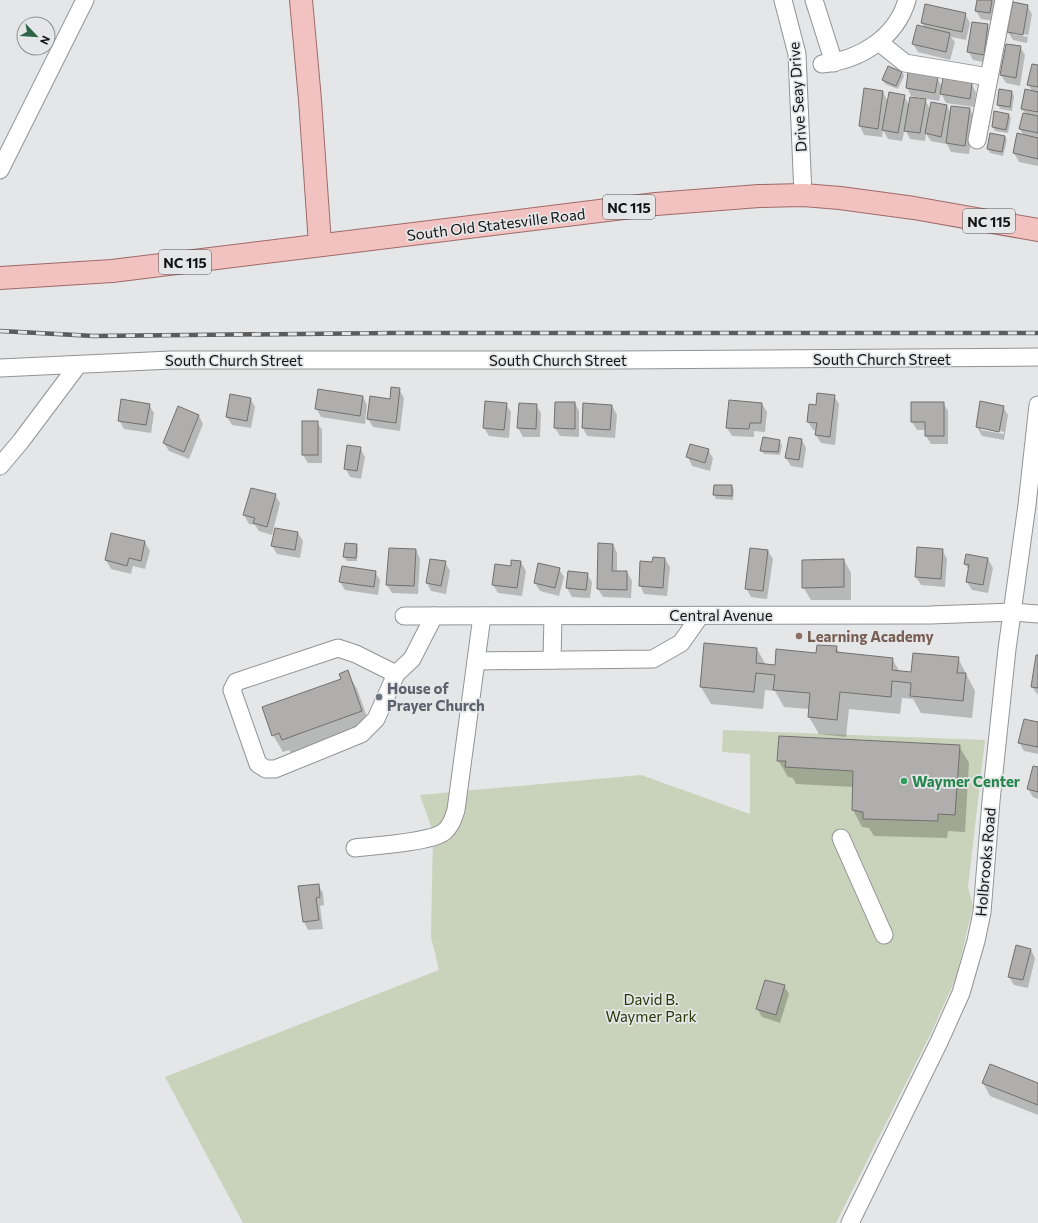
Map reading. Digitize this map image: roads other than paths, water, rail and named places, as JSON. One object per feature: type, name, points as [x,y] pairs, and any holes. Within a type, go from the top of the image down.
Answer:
[{"type":"main road","points":[[301,0],[310,100],[320,244]]},
{"type":"main road","name":"South Old Statesville Road","points":[[0,278],[112,271],[320,244],[692,200],[759,196],[803,195],[840,198],[907,207],[1038,230]]},
{"type":"street","points":[[0,170],[85,0]]},
{"type":"street","name":"Drive Seay Drive","points":[[783,0],[797,54],[803,195]]},
{"type":"street","points":[[814,0],[828,63],[859,54],[880,43],[903,14],[907,0]]},
{"type":"street","points":[[977,140],[1004,0]]},
{"type":"street","points":[[880,43],[904,62],[989,77]]},
{"type":"street","name":"South Church Street","points":[[0,368],[171,360],[615,360],[1038,357]]},
{"type":"street","points":[[0,466],[21,441],[78,365]]},
{"type":"street","name":"Holbrooks Road","points":[[850,1223],[939,1042],[967,975],[982,912],[991,801],[1007,649],[1013,612],[1038,405]]},
{"type":"street","name":"Central Avenue","points":[[404,616],[930,615],[1013,612],[1038,614]]},
{"type":"street","points":[[396,674],[356,654],[338,648],[236,682],[232,690],[258,764],[266,769],[275,769],[361,734],[376,719],[396,674],[412,659],[434,616]]},
{"type":"street","points":[[355,848],[425,839],[443,833],[452,822],[456,810],[482,616]]},
{"type":"street","points":[[552,660],[553,616]]},
{"type":"street","points":[[476,661],[653,659],[681,643],[700,616]]},
{"type":"street","points":[[841,838],[884,936]]},
{"type":"railway","points":[[0,331],[94,336],[393,333],[1038,333]]},
{"type":"place","name":"Learning Academy","points":[[799,636]]},
{"type":"place","name":"House of Prayer Church","points":[[379,697]]},
{"type":"place","name":"Waymer Center","points":[[904,781]]},
{"type":"park label","name":"David B. Waymer Park","points":[[651,1008]]}]
